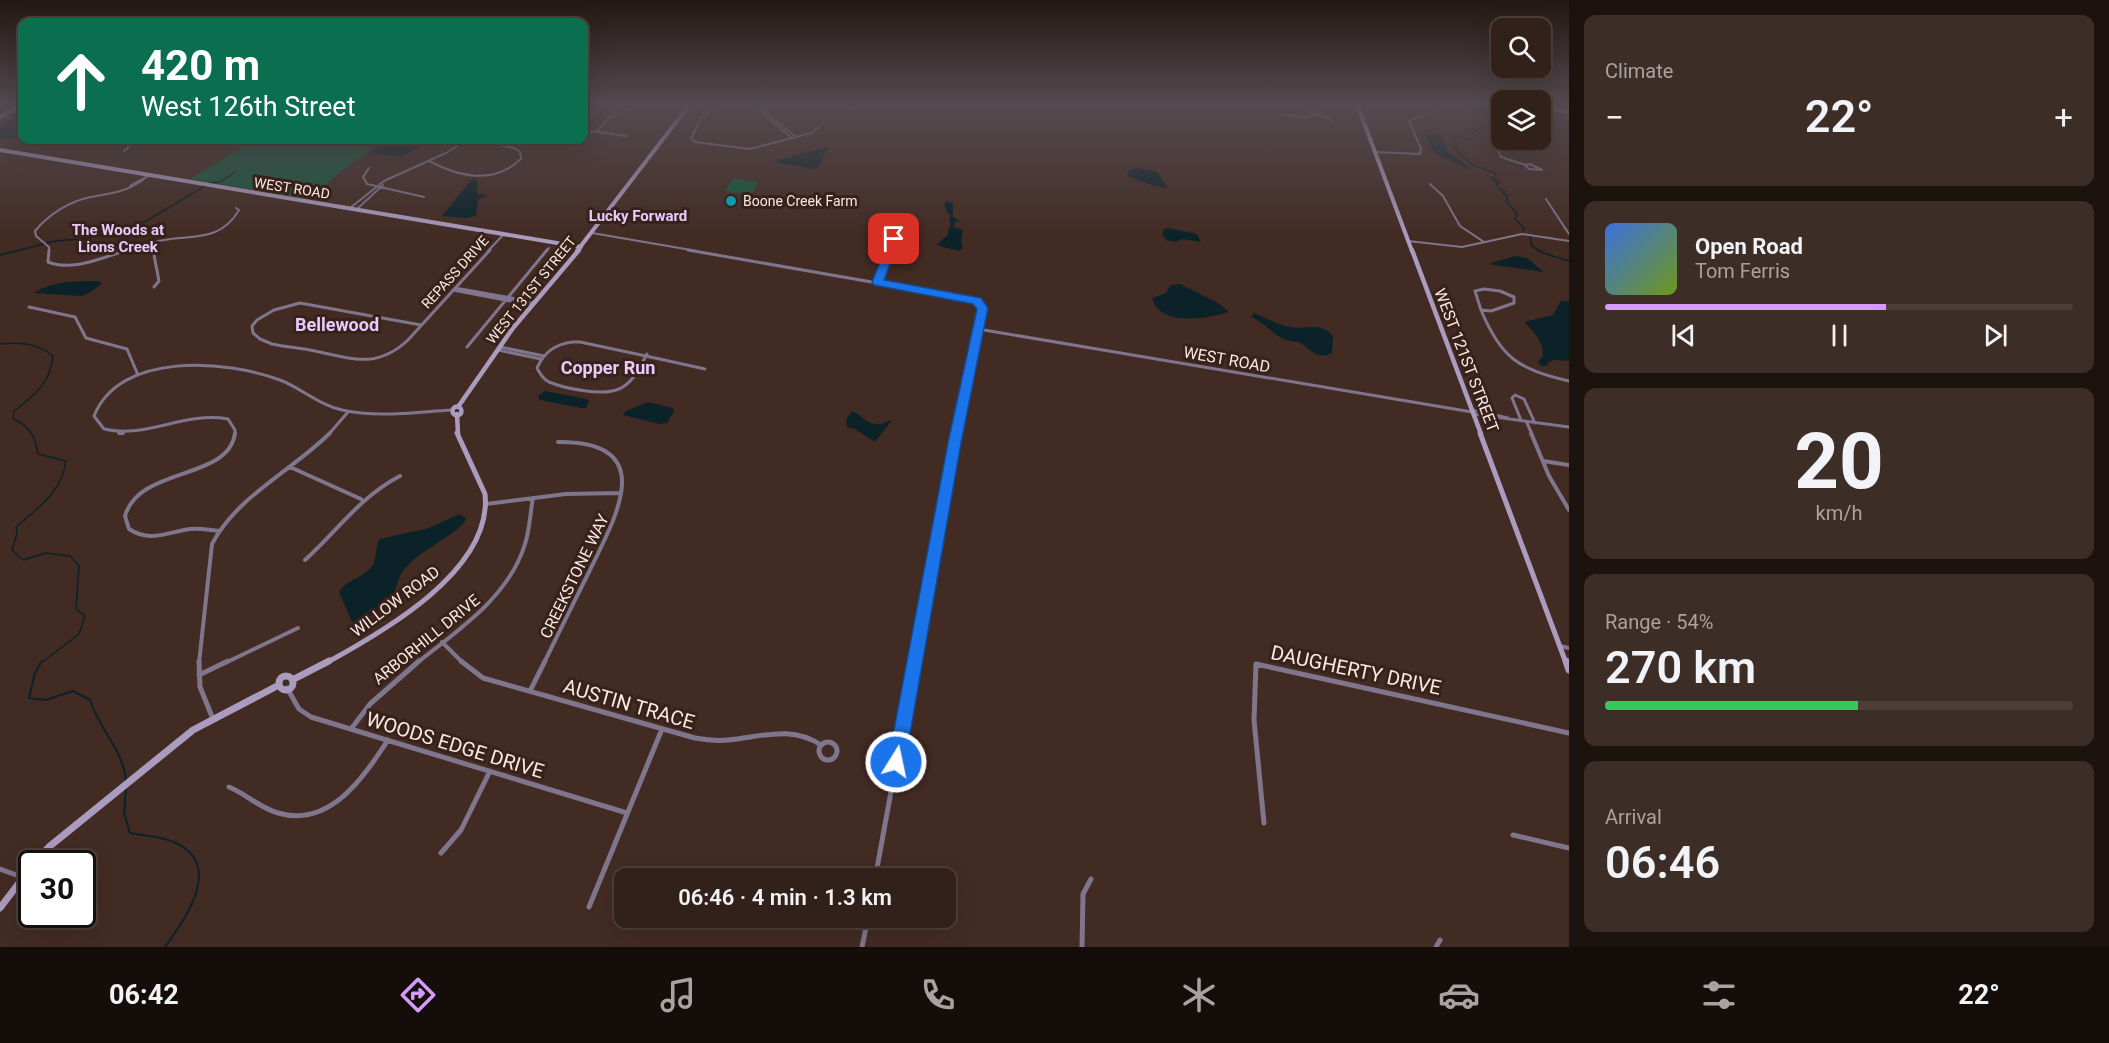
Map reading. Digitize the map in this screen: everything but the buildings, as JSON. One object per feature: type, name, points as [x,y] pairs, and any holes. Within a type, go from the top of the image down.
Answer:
[{"type":"street","points":[[124,151],[128,148]]},
{"type":"street","points":[[350,208],[379,187],[455,148]]},
{"type":"street","points":[[430,161],[447,170],[482,176],[498,175],[513,167],[522,155],[518,150],[510,148]]},
{"type":"street","name":"WEST 131ST STREET","points":[[456,410],[532,304],[581,247],[656,148]]},
{"type":"street","points":[[732,148],[745,150],[752,148]]},
{"type":"street","name":"WEST 121ST STREET","points":[[1374,148],[1569,670]]},
{"type":"street","points":[[1375,152],[1414,155],[1421,152],[1420,148]]},
{"type":"street","name":"WEST ROAD","points":[[0,150],[581,247]]},
{"type":"street","points":[[1498,150],[1501,157],[1526,165],[1538,166],[1542,170],[1531,170],[1526,165]]},
{"type":"street","points":[[369,168],[362,179],[367,184],[424,197]]},
{"type":"street","points":[[150,175],[139,184],[126,189],[81,200],[44,222],[35,231],[36,236],[46,244],[48,262],[63,266],[76,265],[152,243],[207,236],[220,231],[235,219],[239,210],[236,208]]},
{"type":"street","points":[[1430,184],[1443,196],[1460,226],[1484,242]]},
{"type":"street","points":[[357,209],[379,187]]},
{"type":"street","points":[[1546,199],[1569,234]]},
{"type":"street","points":[[878,282],[894,239],[900,230]]},
{"type":"street","points":[[592,233],[878,282],[981,303],[983,308],[877,868]]},
{"type":"street","name":"REPASS DRIVE","points":[[421,325],[300,303],[282,305],[261,316],[254,332],[259,338],[365,360],[384,357],[396,351],[421,325],[504,234]]},
{"type":"street","points":[[1408,241],[1455,247],[1522,234],[1569,241]]},
{"type":"street","points":[[152,243],[159,281],[154,287]]},
{"type":"street","points":[[467,347],[549,248]]},
{"type":"street","points":[[454,289],[532,304]]},
{"type":"street","points":[[1480,310],[1493,310],[1514,303],[1515,299],[1505,292],[1478,290],[1474,294],[1480,310],[1492,337],[1502,350],[1533,370],[1569,381]]},
{"type":"street","points":[[29,307],[75,317],[80,323],[84,337],[127,349],[138,375]]},
{"type":"street","name":"WEST ROAD","points":[[978,329],[1569,427]]},
{"type":"street","points":[[647,354],[628,383],[619,389],[607,392],[546,381],[538,370],[542,357],[555,346],[573,341],[647,354],[705,369]]},
{"type":"street","points":[[499,349],[542,357]]},
{"type":"street","points":[[219,531],[195,529],[148,537],[132,532],[126,525],[126,511],[145,490],[163,480],[212,462],[229,448],[236,432],[231,422],[214,416],[128,433],[112,432],[99,427],[94,416],[99,403],[117,386],[138,375],[193,365],[223,367],[279,380],[330,406],[348,411],[456,410]]},
{"type":"street","points":[[1535,423],[1524,399],[1515,395],[1512,398],[1568,509]]},
{"type":"street","name":"WILLOW ROAD","points":[[294,679],[353,649],[446,580],[470,550],[482,521],[486,504],[479,473],[457,432],[456,410]]},
{"type":"street","points":[[213,718],[200,687],[199,675],[212,544],[219,531],[240,508],[328,435],[348,411]]},
{"type":"street","name":"CREEKSTONE WAY","points":[[530,692],[616,517],[621,492],[622,473],[612,455],[595,446],[569,441],[558,442]]},
{"type":"street","points":[[1542,460],[1569,465]]},
{"type":"street","points":[[290,467],[361,499]]},
{"type":"street","points":[[305,560],[320,548],[361,499],[380,485],[400,476]]},
{"type":"street","points":[[486,504],[532,498],[621,492]]},
{"type":"street","name":"ARBORHILL DRIVE","points":[[351,729],[385,687],[486,608],[504,585],[524,550],[532,498]]},
{"type":"street","points":[[199,675],[298,628]]},
{"type":"street","name":"AUSTIN TRACE","points":[[442,642],[469,669],[483,678],[662,729],[713,741],[789,732],[808,736],[821,745]]},
{"type":"street","points":[[1560,646],[1569,648]]},
{"type":"street","name":"DAUGHERTY DRIVE","points":[[1264,823],[1254,720],[1256,664],[1569,733]]},
{"type":"street","points":[[46,850],[193,730],[279,685],[285,678],[294,679],[287,688],[281,689],[279,685]]},
{"type":"street","name":"WOODS EDGE DRIVE","points":[[287,688],[294,703],[307,715],[627,813]]},
{"type":"street","points":[[589,907],[662,729]]},
{"type":"street","points":[[229,787],[277,813],[303,815],[321,811],[354,788],[388,740]]},
{"type":"street","points":[[441,853],[461,830],[490,771]]},
{"type":"street","points":[[1513,835],[1569,848]]},
{"type":"street","points":[[0,869],[18,876]]},
{"type":"street","points":[[1082,947],[1083,894],[1091,879]]},
{"type":"street","points":[[0,908],[18,883]]},
{"type":"street","points":[[862,947],[866,928]]},
{"type":"street","points":[[1436,947],[1440,940]]},
{"type":"green space","points":[[241,148],[371,148],[307,199],[190,179]]},
{"type":"green space","points":[[733,178],[758,182],[751,195],[725,191]]},
{"type":"water","points":[[376,148],[419,148],[399,157],[371,153]]},
{"type":"water","points":[[828,148],[818,167],[814,169],[773,162]]},
{"type":"water","points":[[1432,148],[1446,148],[1448,152],[1474,171],[1434,153]]},
{"type":"water","points":[[1137,168],[1157,172],[1168,188],[1154,186],[1127,176],[1129,170]]},
{"type":"water","points":[[473,178],[478,181],[477,194],[487,195],[478,200],[476,216],[465,218],[442,216]]},
{"type":"water","points":[[947,201],[953,203],[953,217],[960,221],[955,222],[954,227],[963,230],[961,241],[963,248],[959,251],[936,245],[948,235],[948,229],[951,226],[949,219],[951,215],[948,214],[944,204]]},
{"type":"water","points":[[1164,229],[1197,234],[1201,242],[1182,239],[1175,242],[1166,240],[1162,234]]},
{"type":"water","points":[[1515,256],[1527,258],[1544,272],[1488,264]]},
{"type":"water","points":[[98,281],[102,283],[82,296],[34,293],[56,284]]},
{"type":"water","points":[[1180,284],[1218,303],[1229,312],[1198,318],[1165,314],[1152,298],[1166,293],[1171,285]]},
{"type":"water","points":[[1561,301],[1569,301],[1569,361],[1555,360],[1548,362],[1547,366],[1541,366],[1538,362],[1543,356],[1542,346],[1524,322],[1553,315]]},
{"type":"water","points":[[1254,313],[1286,326],[1318,327],[1328,331],[1333,336],[1332,353],[1318,355],[1299,342],[1284,339],[1251,317]]},
{"type":"water","points":[[545,391],[589,401],[586,408],[581,408],[540,400],[538,396]]},
{"type":"water","points":[[648,402],[673,408],[674,411],[667,423],[659,424],[623,415],[626,411]]},
{"type":"water","points":[[852,411],[874,424],[892,420],[875,442],[855,429],[847,427],[846,420]]},
{"type":"water","points":[[459,514],[466,518],[464,523],[408,565],[401,574],[388,602],[368,617],[352,622],[339,592],[346,584],[364,574],[372,566],[380,539],[429,528]]},
{"type":"waterway","points":[[1454,148],[1471,164],[1495,173],[1495,177],[1490,178],[1499,182],[1496,184],[1499,189],[1505,191],[1503,194],[1508,196],[1506,201],[1517,214],[1515,219],[1524,228],[1523,231]]},
{"type":"waterway","points":[[0,255],[56,241],[89,238],[127,228],[146,221],[210,183],[220,182],[235,172]]},
{"type":"waterway","points":[[1530,237],[1532,246],[1543,253],[1569,261]]},
{"type":"waterway","points":[[0,344],[28,344],[41,348],[53,356],[45,381],[35,394],[14,411],[13,419],[31,432],[38,454],[66,461],[64,472],[60,482],[48,498],[16,527],[17,534],[12,550],[23,560],[46,553],[70,556],[79,566],[76,609],[85,616],[79,634],[41,663]]},
{"type":"waterway","points":[[42,661],[35,673],[29,698],[46,700],[73,691],[90,700],[121,760],[126,781]]},
{"type":"waterway","points":[[126,789],[124,813],[130,833],[176,843],[190,853],[197,865],[199,879],[196,893],[182,922],[165,947]]},
{"type":"place","name":"Boone Creek Farm","points":[[731,201]]},
{"type":"district","name":"Lucky Forward","points":[[638,216]]},
{"type":"district","name":"The Woods at Lions Creek","points":[[118,238]]},
{"type":"district","name":"Bellewood","points":[[337,325]]},
{"type":"district","name":"Copper Run","points":[[608,368]]},
{"type":"route","points":[[894,239],[878,282],[977,301],[983,308],[955,443],[896,762]]}]
